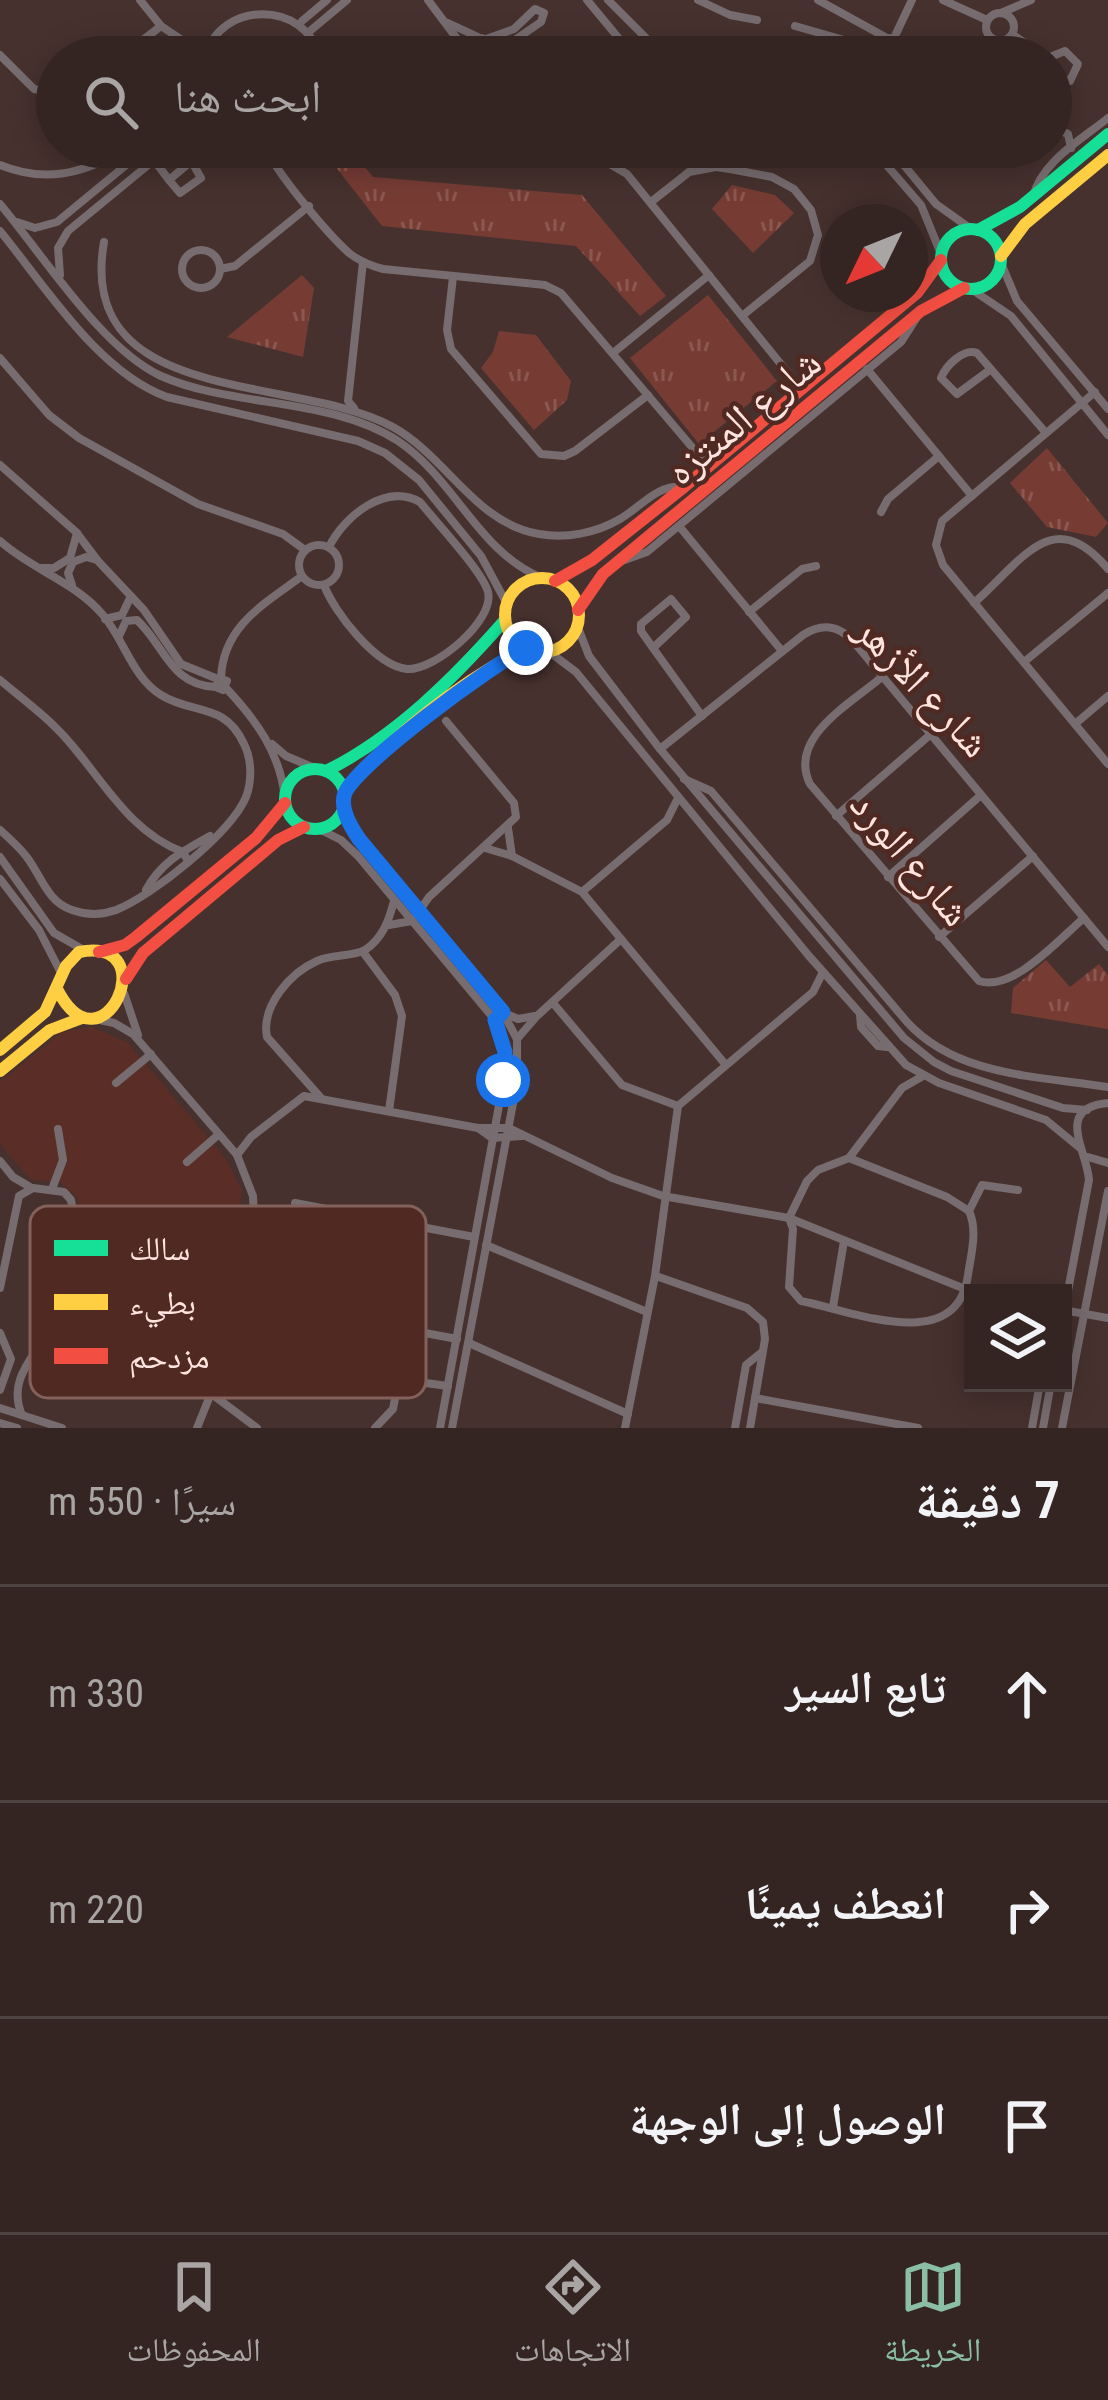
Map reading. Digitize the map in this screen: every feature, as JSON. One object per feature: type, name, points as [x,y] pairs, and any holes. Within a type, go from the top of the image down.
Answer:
[{"type":"street","points":[[140,0],[161,26],[177,36]]},
{"type":"street","points":[[302,21],[327,0]]},
{"type":"street","points":[[310,31],[346,0]]},
{"type":"street","points":[[428,0],[456,36]]},
{"type":"street","points":[[587,0],[618,36]]},
{"type":"street","points":[[608,0],[644,36]]},
{"type":"street","points":[[698,0],[730,15],[757,20]]},
{"type":"street","points":[[818,0],[886,36]]},
{"type":"street","points":[[895,36],[913,0]]},
{"type":"street","points":[[944,0],[987,20]]},
{"type":"street","points":[[987,20],[1030,0]]},
{"type":"street","points":[[1009,36],[1013,22],[1030,0]]},
{"type":"street","points":[[215,36],[227,17],[247,7],[281,8],[302,21],[312,36]]},
{"type":"street","points":[[1001,13],[1013,22]]},
{"type":"street","points":[[987,20],[990,36]]},
{"type":"street","points":[[447,22],[478,36]]},
{"type":"street","points":[[488,36],[528,23],[514,36]]},
{"type":"street","points":[[148,36],[161,26]]},
{"type":"street","points":[[795,26],[826,36]]},
{"type":"street","points":[[0,56],[36,89]]},
{"type":"street","points":[[1072,148],[1108,118]]},
{"type":"street","points":[[1072,164],[1108,134]]},
{"type":"street","points":[[968,288],[988,284],[1025,224],[1105,162]]},
{"type":"street","points":[[0,165],[47,176],[88,168]]},
{"type":"street","points":[[13,219],[35,228],[58,222],[123,168]]},
{"type":"street","points":[[60,277],[58,248],[68,231],[144,168]]},
{"type":"street","points":[[160,168],[169,180]]},
{"type":"street","points":[[277,168],[341,245],[363,262],[383,269],[553,288],[708,466]]},
{"type":"street","points":[[620,168],[801,389]]},
{"type":"street","points":[[651,202],[677,178],[712,168]]},
{"type":"street","points":[[722,168],[772,177],[803,198],[818,235],[810,261],[742,316]]},
{"type":"street","points":[[889,168],[921,205],[948,278],[1011,316],[1108,435]]},
{"type":"street","points":[[908,168],[936,204],[995,241],[1017,302],[1108,409]]},
{"type":"street","points":[[1033,197],[1048,168]]},
{"type":"street","points":[[941,257],[955,233],[975,229],[1033,197],[1068,168]]},
{"type":"street","points":[[0,204],[111,340],[146,368],[185,384],[358,418],[406,434],[448,480],[505,558],[574,598],[587,653],[684,779],[918,1052],[951,1071],[1063,1108],[1087,1109],[1108,1103]]},
{"type":"street","points":[[220,269],[236,266],[309,206]]},
{"type":"street","points":[[0,231],[105,358],[128,377],[167,397],[358,441],[397,461],[481,556],[506,604]]},
{"type":"street","points":[[104,242],[100,274],[107,307],[124,335],[152,358],[193,374],[343,403],[358,418]]},
{"type":"street","points":[[202,250],[214,255],[220,269],[214,284],[201,288],[188,283],[182,271],[186,257],[202,250]]},
{"type":"street","name":"شارع المنتزه","points":[[548,579],[578,568],[684,487],[917,293],[941,257]]},
{"type":"street","points":[[330,416],[343,403],[363,262]]},
{"type":"street","points":[[613,353],[709,274]]},
{"type":"street","points":[[453,277],[447,330],[451,349],[542,454],[564,457],[575,451],[648,395]]},
{"type":"street","name":"شارع المنتزه","points":[[928,306],[968,288]]},
{"type":"street","points":[[617,562],[638,558],[679,526],[901,342],[920,312]]},
{"type":"street","name":"شارع المنتزه","points":[[578,618],[591,586],[617,562],[920,312]]},
{"type":"street","points":[[991,369],[957,394],[941,378],[970,350],[977,352],[1046,433]]},
{"type":"street","points":[[0,358],[49,415],[79,438],[199,504],[283,535],[305,550]]},
{"type":"street","points":[[146,368],[152,358]]},
{"type":"street","points":[[830,364],[841,376]]},
{"type":"street","points":[[867,369],[972,496]]},
{"type":"street","points":[[1095,392],[942,520],[936,545],[943,566],[1108,764]]},
{"type":"street","points":[[241,414],[245,396]]},
{"type":"street","points":[[274,421],[279,404]]},
{"type":"street","points":[[880,512],[888,499],[939,456]]},
{"type":"street","points":[[0,465],[76,532],[131,595],[181,664],[220,683],[268,741],[286,755],[322,770],[344,792]]},
{"type":"street","points":[[448,480],[507,524],[556,536],[604,527],[660,490],[684,487],[694,499]]},
{"type":"street","points":[[324,585],[335,607],[375,653],[407,669],[432,664],[482,620],[489,602],[484,583],[420,502],[408,496],[392,494],[376,500],[338,532],[329,547]]},
{"type":"street","points":[[679,526],[782,652]]},
{"type":"street","points":[[72,586],[68,573],[76,532]]},
{"type":"street","points":[[974,603],[1050,539],[1067,537],[1083,543],[1108,569]]},
{"type":"street","points":[[0,541],[72,586],[105,619],[152,689],[174,702],[206,708],[222,717],[245,746],[250,782],[235,815],[188,861],[112,912],[69,910],[52,898],[28,859],[0,830]]},
{"type":"street","points":[[319,544],[329,547],[340,567],[324,585],[311,584],[302,576],[299,559],[319,544]]},
{"type":"street","points":[[37,566],[54,568],[86,556],[98,561]]},
{"type":"street","points":[[749,612],[802,569],[816,566]]},
{"type":"street","points":[[578,568],[591,586]]},
{"type":"street","points":[[220,683],[224,653],[238,627],[302,576]]},
{"type":"street","points":[[548,579],[516,588],[506,604],[505,620],[512,637],[526,648],[548,651],[576,672],[746,882],[906,1065],[922,1076],[1046,1120],[1083,1152],[1108,1163]]},
{"type":"street","points":[[1024,662],[1108,593]]},
{"type":"street","points":[[119,638],[131,595]]},
{"type":"street","points":[[653,648],[685,620],[686,615],[671,599],[641,624],[641,631],[653,648],[702,716]]},
{"type":"street","points":[[548,651],[563,645],[578,618]]},
{"type":"street","points":[[105,619],[142,623],[167,663],[183,677],[204,686],[220,683]]},
{"type":"street","points":[[60,971],[72,957],[136,938],[256,838],[285,801],[292,780],[359,753],[482,648],[505,620]]},
{"type":"street","name":"شارع الأزهر","points":[[660,749],[813,629],[835,627],[846,632],[1108,947]]},
{"type":"street","points":[[0,1071],[50,1030],[113,1010],[143,953],[278,840],[334,822],[343,808],[344,792],[364,769],[487,670],[526,648]]},
{"type":"street","name":"شارع الورد","points":[[883,676],[814,736],[804,753],[806,778],[836,816],[972,976],[995,984],[1011,979],[1084,918]]},
{"type":"street","points":[[0,680],[48,719],[119,805],[188,861]]},
{"type":"street","points":[[1075,724],[1108,696]]},
{"type":"street","points":[[388,925],[412,921],[429,897],[516,817],[514,803],[446,721]]},
{"type":"street","points":[[836,816],[931,734]]},
{"type":"street","points":[[268,741],[292,818],[352,848],[495,1020],[505,1052],[440,1428]]},
{"type":"street","points":[[684,779],[711,791],[907,1022],[932,1045],[986,1068],[1108,1088]]},
{"type":"street","points":[[888,877],[982,795]]},
{"type":"street","points":[[582,892],[668,820],[678,798]]},
{"type":"street","points":[[343,808],[359,839],[503,1012],[517,1039],[517,1082],[452,1428]]},
{"type":"street","points":[[668,820],[691,815]]},
{"type":"street","points":[[145,892],[180,850],[222,828]]},
{"type":"street","points":[[508,828],[512,856]]},
{"type":"street","points":[[160,842],[164,864],[173,873]]},
{"type":"street","points":[[485,848],[512,856],[582,892],[725,1064]]},
{"type":"street","points":[[939,937],[1033,856]]},
{"type":"street","points":[[0,857],[3,874],[60,971],[58,989],[45,1012],[0,1050]]},
{"type":"street","points":[[746,882],[760,870]]},
{"type":"street","points":[[3,874],[56,934],[117,963],[134,1029],[151,1054]]},
{"type":"street","points":[[404,893],[429,897]]},
{"type":"street","points":[[322,1100],[267,1037],[270,1010],[279,992],[317,961],[363,952],[388,925],[394,901]]},
{"type":"street","points":[[517,1039],[621,939]]},
{"type":"street","points":[[363,952],[401,1008],[399,1059],[389,1112]]},
{"type":"street","points":[[626,1428],[655,1276],[678,1106],[813,992],[823,973]]},
{"type":"street","points":[[58,989],[66,1007],[128,1030],[151,1054],[233,1151],[250,1181],[253,1206]]},
{"type":"street","points":[[813,992],[838,990]]},
{"type":"street","points":[[553,1003],[622,1085],[678,1106]]},
{"type":"street","points":[[503,1012],[518,1019],[537,1016]]},
{"type":"street","points":[[495,1020],[503,1012]]},
{"type":"street","points":[[116,1083],[151,1054]]},
{"type":"street","points":[[902,1088],[906,1065]]},
{"type":"street","points":[[922,1076],[902,1088],[849,1158],[813,1175],[798,1195],[789,1217],[793,1228],[790,1292],[801,1301],[927,1324],[964,1298]]},
{"type":"street","points":[[302,1078],[304,1096]]},
{"type":"street","points":[[304,1096],[478,1128],[506,1140],[524,1136]]},
{"type":"street","points":[[233,1151],[304,1096]]},
{"type":"street","points":[[1069,1284],[1086,1201],[1083,1152],[1076,1132],[1087,1109]]},
{"type":"street","points":[[492,1132],[508,1128],[612,1178],[663,1196],[789,1217],[964,1289]]},
{"type":"street","points":[[52,1189],[63,1157],[58,1129]]},
{"type":"street","points":[[187,1162],[218,1135]]},
{"type":"street","points":[[862,1145],[868,1166]]},
{"type":"street","points":[[849,1158],[947,1197],[968,1211],[974,1234],[971,1284]]},
{"type":"street","points":[[0,1161],[13,1177],[33,1188],[64,1192],[71,1206]]},
{"type":"street","points":[[0,1288],[16,1201],[13,1177]]},
{"type":"street","points":[[968,1211],[982,1185],[1018,1190]]},
{"type":"street","points":[[16,1201],[33,1188]]},
{"type":"street","points":[[1046,1413],[1063,1423],[1108,1191]]},
{"type":"street","points":[[1086,1201],[1106,1202]]},
{"type":"street","points":[[295,1203],[311,1206]]},
{"type":"street","points":[[426,1228],[474,1237]]},
{"type":"street","points":[[833,1307],[844,1241]]},
{"type":"street","points":[[486,1245],[647,1312]]},
{"type":"street","points":[[655,1276],[758,1314],[766,1330],[750,1428]]},
{"type":"street","points":[[466,1291],[476,1294]]},
{"type":"street","points":[[1072,1312],[1108,1318]]},
{"type":"street","points":[[0,1333],[10,1365],[0,1390]]},
{"type":"street","points":[[426,1333],[457,1339]]},
{"type":"street","points":[[469,1343],[628,1414]]},
{"type":"street","points":[[735,1428],[746,1365],[763,1351]]},
{"type":"street","points":[[9,1352],[30,1357]]},
{"type":"street","points":[[22,1415],[16,1390],[30,1359]]},
{"type":"street","points":[[426,1382],[448,1386]]},
{"type":"street","points":[[1032,1428],[1038,1392]]},
{"type":"street","points":[[1043,1428],[1050,1392]]},
{"type":"street","points":[[197,1428],[212,1398]]},
{"type":"street","points":[[217,1398],[257,1428]]},
{"type":"street","points":[[375,1428],[393,1409],[395,1398]]},
{"type":"street","points":[[755,1398],[873,1424],[918,1428]]},
{"type":"street","points":[[0,1408],[62,1428]]},
{"type":"street","points":[[0,1424],[17,1428]]},
{"type":"shaded area","points":[[92,1027],[127,1042],[226,1159],[242,1190],[241,1206],[78,1206],[78,1198],[60,1182],[31,1180],[0,1144],[0,1082],[62,1032]]},
{"type":"green space","points":[[336,168],[366,168],[373,177],[582,195],[666,296],[640,316],[576,246],[382,226]]},
{"type":"green space","points":[[732,185],[775,195],[794,213],[753,253],[712,209]]},
{"type":"green space","points":[[302,275],[314,288],[303,357],[227,337]]},
{"type":"green space","points":[[708,295],[777,381],[699,444],[630,358]]},
{"type":"green space","points":[[499,331],[536,335],[571,381],[567,400],[534,430],[481,368],[493,352]]},
{"type":"green space","points":[[1047,448],[1108,523],[1096,537],[1047,527],[1010,483]]},
{"type":"green space","points":[[1046,960],[1070,987],[1099,964],[1108,975],[1108,1029],[1011,1013],[1013,988]]},
{"type":"traffic: fast","points":[[1072,164],[1108,134]]},
{"type":"traffic: fast","points":[[978,230],[1020,207],[1067,168]]},
{"type":"traffic: fast","points":[[971,229],[992,238],[1001,259],[992,280],[971,289],[950,280],[941,259],[950,238],[971,229]]},
{"type":"traffic: fast","points":[[326,771],[376,741],[423,704],[505,620]]},
{"type":"traffic: fast","points":[[315,769],[336,778],[345,799],[336,820],[315,829],[294,820],[285,799],[294,778],[315,769]]},
{"type":"traffic: slow","points":[[1001,256],[1025,224],[1108,155]]},
{"type":"traffic: slow","points":[[542,578],[568,589],[579,615],[568,641],[542,652],[516,641],[505,615],[516,589],[542,578]]},
{"type":"traffic: slow","points":[[344,792],[428,711],[526,648]]},
{"type":"traffic: slow","points":[[0,1050],[45,1012],[66,966],[79,952],[105,952],[119,963],[118,998],[107,1012],[92,1019],[75,1013],[57,989]]},
{"type":"traffic: slow","points":[[0,1071],[50,1030],[82,1018]]},
{"type":"traffic: jam","points":[[555,581],[592,560],[684,487],[917,293],[941,260]]},
{"type":"traffic: jam","points":[[578,610],[603,574],[921,311],[964,288]]},
{"type":"traffic: jam","points":[[99,952],[136,937],[256,838],[285,803]]},
{"type":"traffic: jam","points":[[126,979],[143,953],[278,840],[304,827]]},
{"type":"route","points":[[503,1080],[505,1052],[495,1020],[503,1012],[359,839],[343,808],[344,792],[364,769],[487,670],[526,648]]}]
